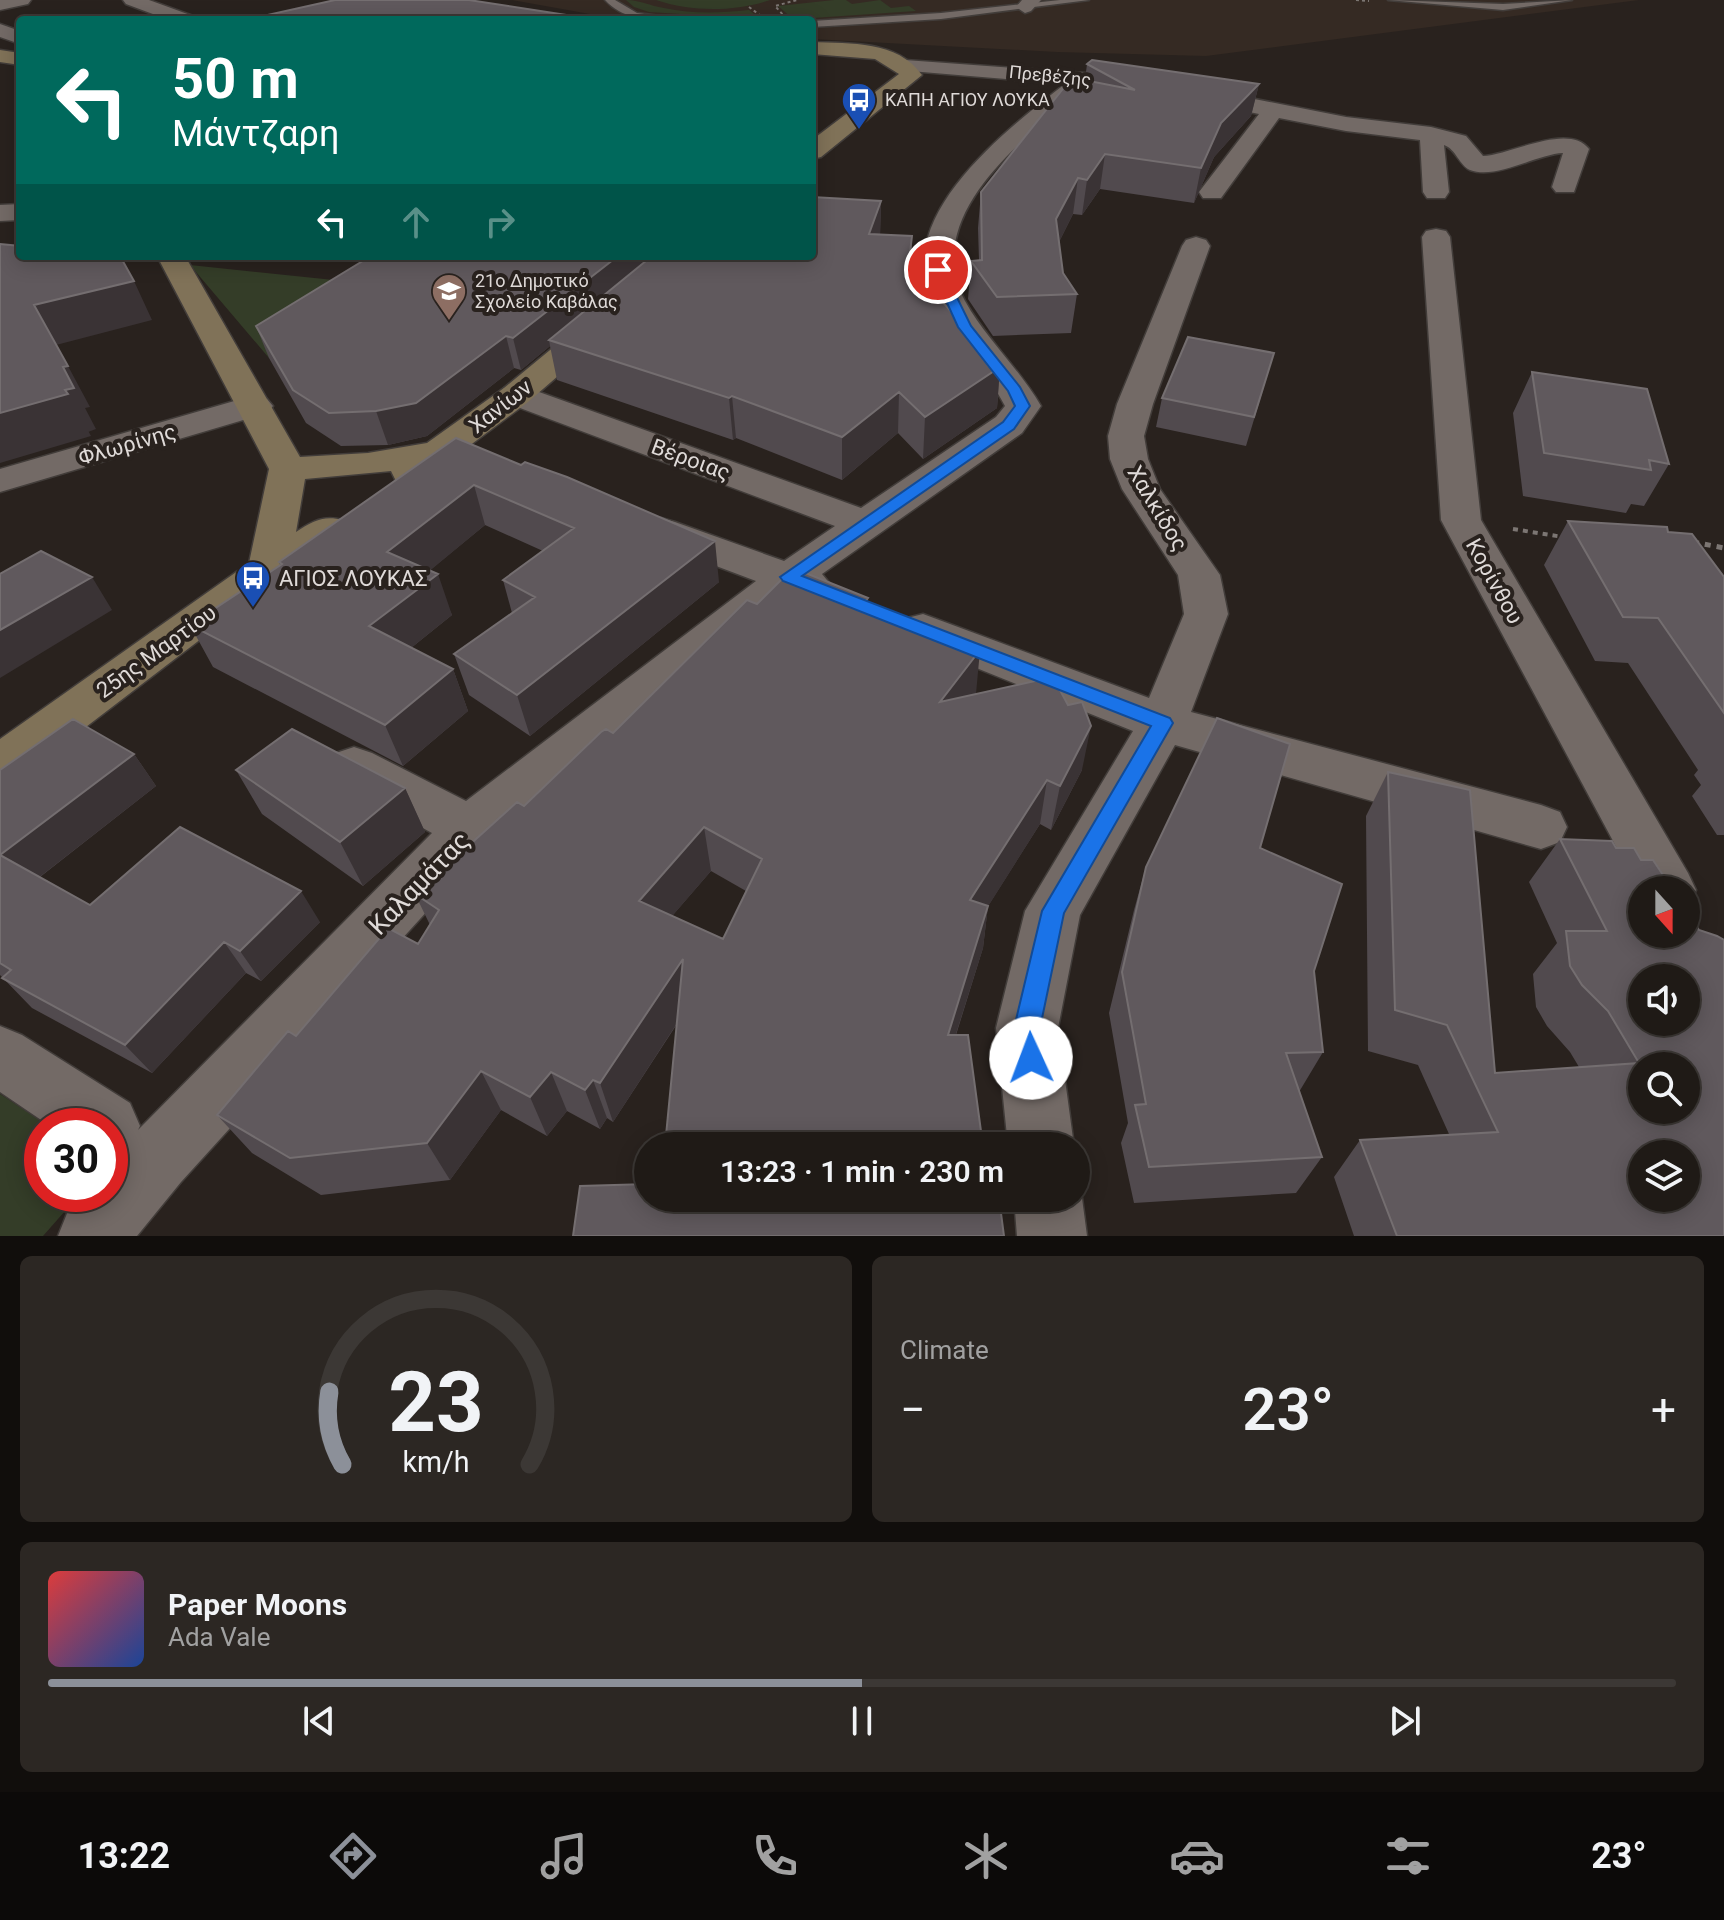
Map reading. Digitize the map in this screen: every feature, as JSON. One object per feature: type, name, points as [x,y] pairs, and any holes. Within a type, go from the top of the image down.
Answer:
[{"type":"street","points":[[0,5],[22,0]]},
{"type":"street","points":[[132,0],[175,16]]},
{"type":"street","name":"Πρεβέζης","points":[[816,48],[868,52],[905,66],[962,68],[1127,84]]},
{"type":"street","points":[[816,149],[908,80],[911,75],[905,66]]},
{"type":"street","name":"Καλαμάτας","points":[[128,1134],[470,828],[789,577],[1009,425],[1023,406],[1015,390],[965,327],[938,270],[943,241],[954,205],[980,170],[1023,129],[1085,79]]},
{"type":"street","points":[[1170,90],[1346,124],[1431,134],[1458,141],[1476,164],[1491,166],[1560,145],[1571,145],[1577,149],[1565,187]]},
{"type":"street","points":[[1212,192],[1275,108]]},
{"type":"street","points":[[1431,134],[1436,192]]},
{"type":"street","name":"Κορίνθου","points":[[1436,237],[1461,520],[1662,876]]},
{"type":"street","name":"Χαλκίδος","points":[[1039,1132],[1027,1028],[1053,911],[1163,723],[1206,614],[1199,575],[1141,489],[1129,459],[1126,436],[1135,404],[1196,246]]},
{"type":"street","points":[[173,260],[288,469],[268,571]]},
{"type":"street","name":"Χανίων","points":[[268,571],[516,395],[677,260]]},
{"type":"street","name":"Βέροιας","points":[[516,395],[866,524]]},
{"type":"street","name":"Φλωρίνης","points":[[0,481],[255,406]]},
{"type":"street","points":[[288,469],[368,464],[440,451],[484,467]]},
{"type":"street","points":[[629,519],[846,599]]},
{"type":"street","name":"25ης Μαρτίου","points":[[0,765],[268,571]]},
{"type":"street","points":[[890,616],[1163,723],[1541,827]]},
{"type":"street","points":[[316,747],[470,828]]},
{"type":"street","points":[[0,1056],[80,1108]]},
{"type":"street","name":"Καλαμάτας","points":[[93,1236],[101,1212]]},
{"type":"street","points":[[1049,1212],[1052,1236]]},
{"type":"lane","points":[[610,0],[617,8],[630,14],[648,16]]},
{"type":"lane","points":[[816,24],[923,18],[1084,0]]},
{"type":"lane","points":[[1393,0],[1477,7],[1567,0]]},
{"type":"lane","points":[[1512,0],[1539,4]]},
{"type":"lane","points":[[922,6],[928,13],[923,18]]},
{"type":"path","points":[[784,16],[775,6],[797,0]]},
{"type":"path","points":[[749,7],[760,16]]},
{"type":"path","points":[[1461,520],[1570,538]]},
{"type":"path","points":[[1680,540],[1724,548]]},
{"type":"shaded area","points":[[512,0],[1639,0],[1206,56],[1057,52],[816,39],[816,16],[601,16]]},
{"type":"green space","points":[[626,0],[685,11],[749,10],[756,16],[649,12],[634,7]]},
{"type":"green space","points":[[656,0],[770,0],[742,7],[713,9],[684,7]]},
{"type":"green space","points":[[834,0],[846,0],[852,4],[880,0],[891,8],[909,6],[916,11],[816,18],[790,16],[778,6]]},
{"type":"green space","points":[[190,265],[382,285],[269,358]]},
{"type":"green space","points":[[0,1094],[24,1110],[24,1212],[64,1212],[43,1236],[0,1236]]},
{"type":"building","points":[[335,0],[469,0],[573,16],[263,16]]},
{"type":"building","points":[[1092,60],[1259,84],[1221,123],[1201,168],[1105,154],[1087,180],[1078,178],[1056,219],[1063,273],[1077,294],[997,297],[971,261],[982,260],[981,192],[1074,78],[1135,90],[1087,64]]},
{"type":"building","points":[[816,197],[881,201],[869,234],[912,236],[909,261],[932,261],[957,299],[940,299],[1000,367],[925,417],[899,392],[842,437],[732,396],[729,398],[549,340],[647,260],[816,260]]},
{"type":"building","points":[[0,244],[16,246],[16,260],[122,260],[134,281],[34,305],[68,366],[63,367],[74,388],[65,390],[68,394],[0,413]]},
{"type":"building","name":"21ο Δημοτικό Σχολείο Καβάλας","points":[[364,260],[613,260],[513,338],[506,336],[416,403],[376,411],[329,413],[293,390],[256,326]]},
{"type":"building","points":[[1188,337],[1274,353],[1254,417],[1162,398]]},
{"type":"building","points":[[1532,372],[1647,389],[1669,464],[1649,460],[1651,470],[1544,453]]},
{"type":"building","points":[[456,438],[521,465],[525,462],[567,477],[715,541],[517,695],[454,654],[535,597],[503,580],[574,528],[474,485],[387,552],[438,574],[369,626],[453,669],[385,725],[190,625],[282,564],[279,562]]},
{"type":"building","points":[[1568,521],[1667,527],[1668,532],[1692,534],[1724,577],[1724,713],[1658,618],[1623,617]]},
{"type":"building","points":[[41,551],[92,577],[0,630],[0,574]]},
{"type":"building","points":[[793,568],[868,598],[864,603],[980,650],[940,702],[1053,677],[1068,705],[1082,702],[1091,726],[1060,786],[1047,780],[970,900],[988,906],[948,1035],[968,1035],[981,1132],[666,1132],[683,959],[600,1083],[593,1080],[585,1090],[551,1072],[530,1097],[481,1071],[427,1143],[290,1158],[217,1115],[288,1031],[296,1036],[388,928],[418,944],[439,910],[415,894],[517,802],[524,806],[601,732],[606,729],[613,733],[747,600],[757,604]],"holes":[[[704,827],[762,859],[723,939],[639,901]]]},
{"type":"building","points":[[1217,718],[1290,744],[1260,848],[1342,884],[1314,971],[1323,1052],[1286,1053],[1322,1157],[1149,1167],[1135,1105],[1146,1104],[1122,972],[1146,867]]},
{"type":"building","points":[[73,719],[134,754],[0,855],[0,770]]},
{"type":"building","points":[[292,729],[405,788],[340,842],[236,770]]},
{"type":"building","points":[[1388,772],[1470,790],[1495,1073],[1628,1064],[1628,1124],[1700,1124],[1700,1052],[1632,1052],[1608,1011],[1582,985],[1570,966],[1566,931],[1607,931],[1560,839],[1612,841],[1616,848],[1634,848],[1641,860],[1653,860],[1664,876],[1628,876],[1628,948],[1700,948],[1700,930],[1724,940],[1724,1236],[1397,1236],[1360,1140],[1498,1132],[1447,1025],[1395,1010]]},
{"type":"building","points":[[180,827],[301,891],[240,951],[224,942],[125,1045],[2,978],[11,970],[0,963],[0,855],[90,905]]},
{"type":"building","points":[[634,1184],[634,1212],[1001,1212],[1004,1236],[573,1236],[580,1186]]},
{"type":"place","name":"ΚΑΠΗ ΑΓΙΟΥ ΛΟΥΚΑ","points":[[859,131]]},
{"type":"place","name":"21ο Δημοτικό Σχολείο Καβάλας","points":[[449,322]]},
{"type":"place","name":"ΑΓΙΟΣ ΛΟΥΚΑΣ","points":[[253,609]]},
{"type":"route","points":[[938,270],[965,327],[1015,390],[1023,406],[1009,425],[789,577],[1163,723],[1053,911],[1027,1028],[1031,1058]]}]
